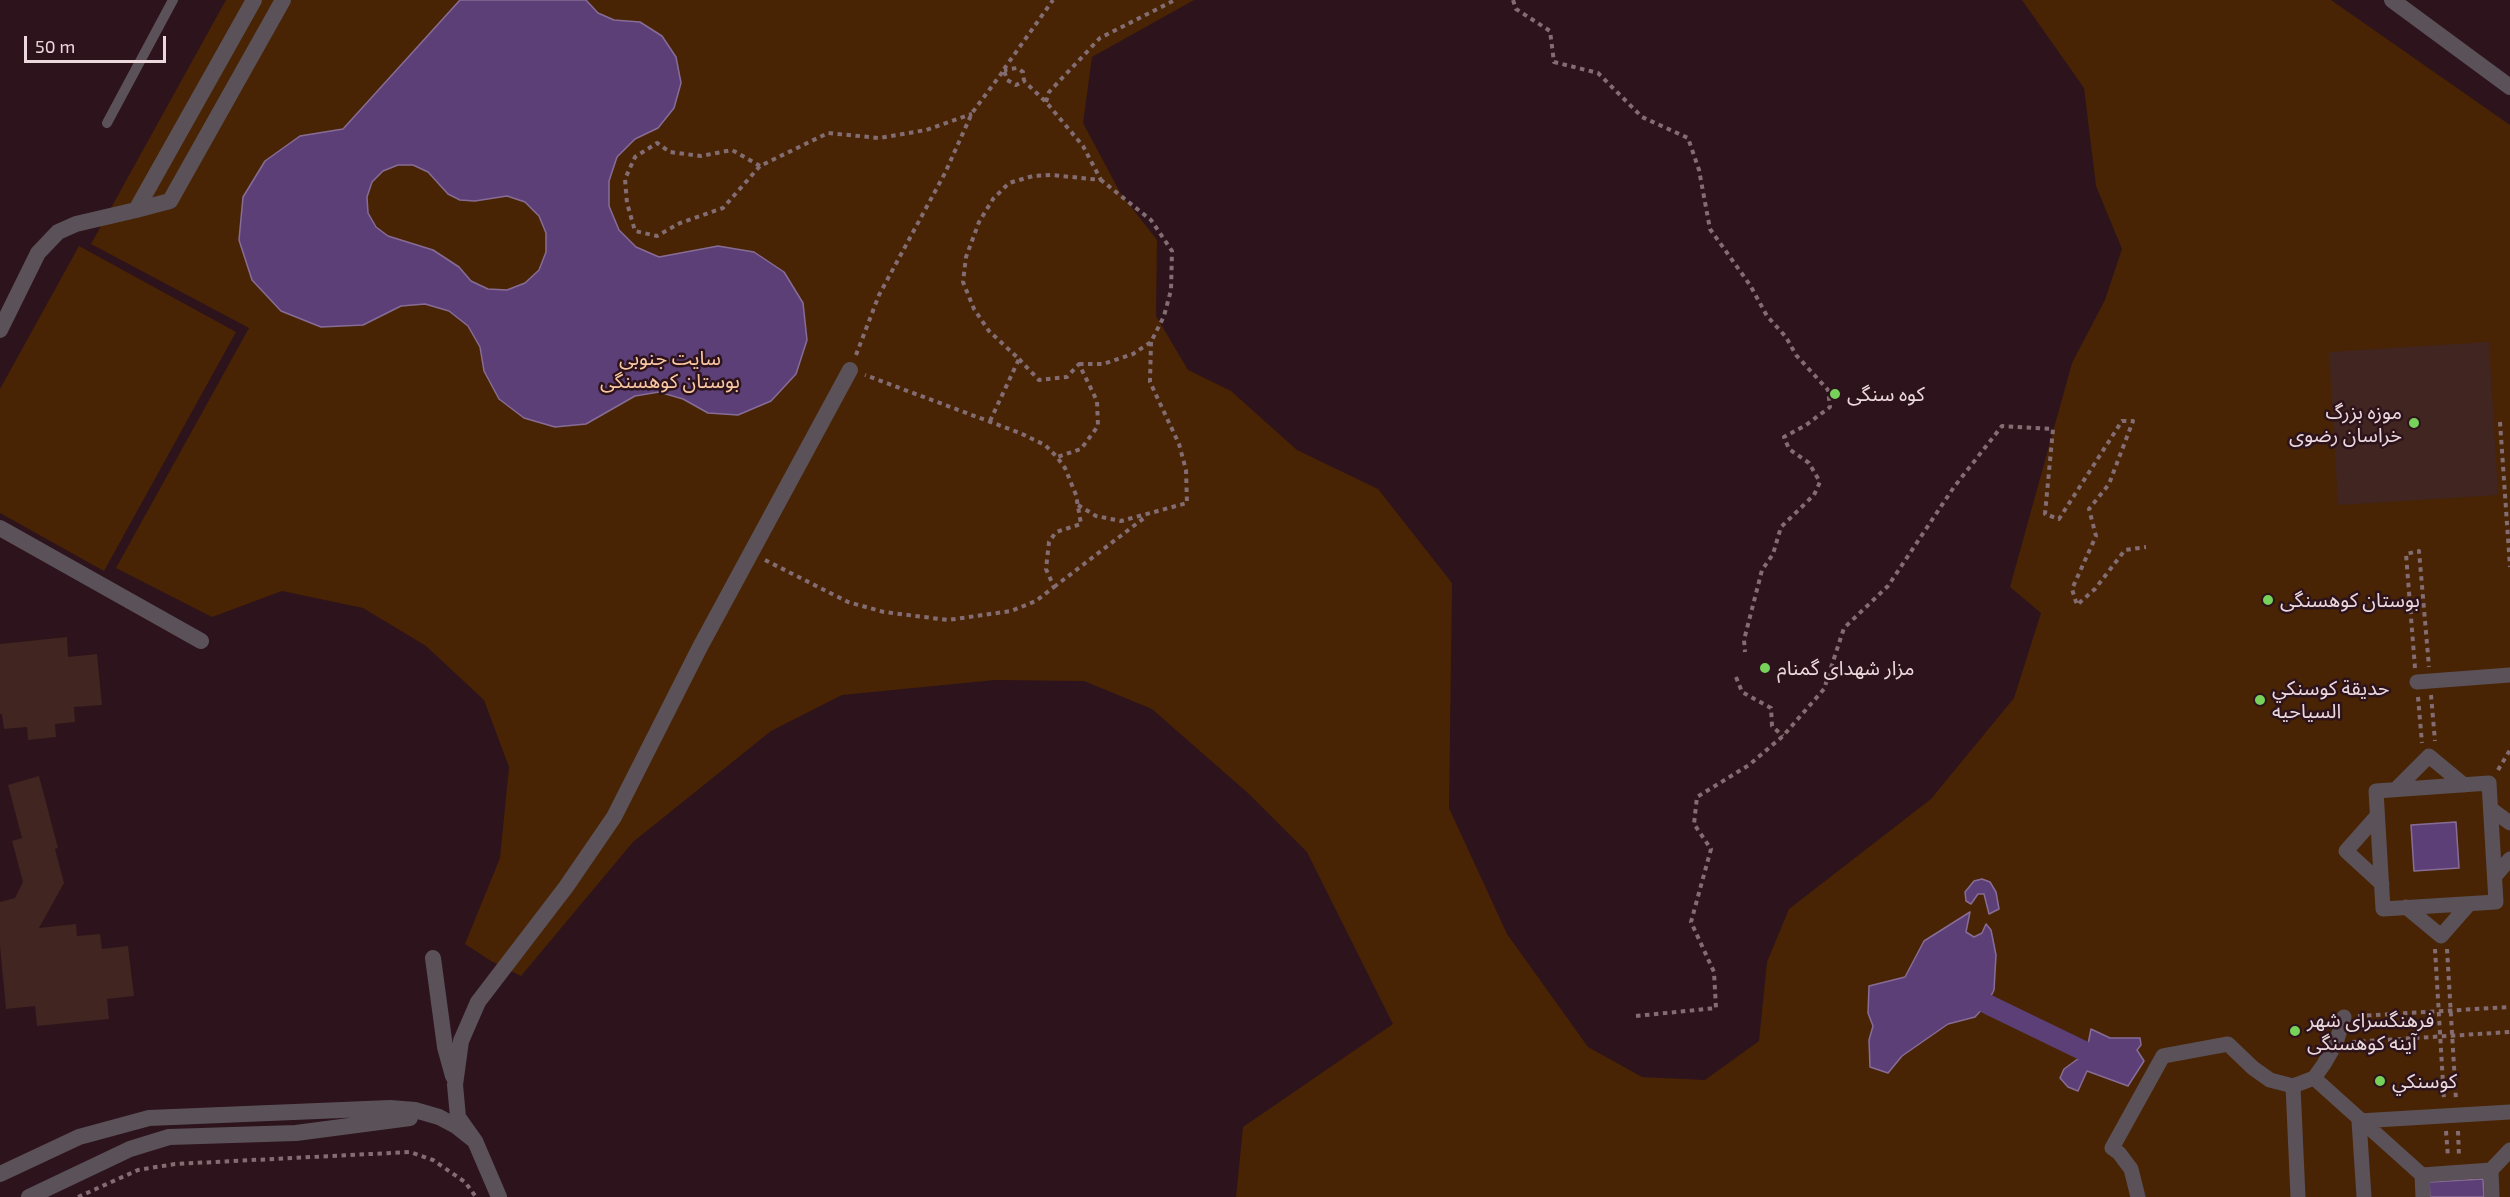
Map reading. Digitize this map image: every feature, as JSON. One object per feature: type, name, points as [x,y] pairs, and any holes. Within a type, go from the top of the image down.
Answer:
[{"type":"street","points":[[136,210],[254,0]]},
{"type":"street","points":[[0,330],[38,253],[58,232],[76,224],[170,201],[283,0]]},
{"type":"street","points":[[2392,0],[2510,87]]},
{"type":"street","points":[[499,1197],[475,1141],[458,1117],[456,1085],[461,1041],[478,1002],[566,887],[614,817],[751,553],[850,370]]},
{"type":"street","points":[[0,528],[201,641]]},
{"type":"street","points":[[2423,682],[2510,675]]},
{"type":"street","points":[[2396,789],[2430,762],[2464,785]]},
{"type":"street","points":[[2489,783],[2496,902],[2383,909],[2376,790],[2489,783]]},
{"type":"street","points":[[2491,809],[2510,823]]},
{"type":"street","points":[[2377,816],[2346,851],[2382,884]]},
{"type":"street","points":[[2495,876],[2510,859]]},
{"type":"street","points":[[2406,907],[2440,930],[2469,904]]},
{"type":"street","points":[[433,958],[445,1047],[456,1085]]},
{"type":"street","points":[[2138,1197],[2131,1169],[2119,1153],[2112,1148],[2163,1056],[2228,1044],[2253,1068],[2270,1080],[2293,1086],[2314,1078],[2336,1043],[2344,1017]]},
{"type":"street","points":[[2314,1078],[2359,1121],[2422,1175],[2491,1170],[2510,1150]]},
{"type":"street","points":[[2293,1086],[2298,1197]]},
{"type":"street","points":[[0,1174],[79,1137],[149,1118],[390,1108],[415,1110],[456,1126],[475,1141]]},
{"type":"street","points":[[2359,1121],[2510,1112]]},
{"type":"street","points":[[29,1197],[130,1149],[169,1137],[296,1133],[413,1118],[437,1124],[475,1141]]},
{"type":"street","points":[[2359,1121],[2364,1197]]},
{"type":"street","points":[[2491,1170],[2492,1197]]},
{"type":"street","points":[[2422,1175],[2423,1197]]},
{"type":"lane","points":[[107,123],[173,0]]},
{"type":"path","points":[[1053,0],[972,113],[945,173],[879,295],[850,370],[1045,445],[1057,457],[1065,468],[1081,524],[1056,532],[1049,542],[1046,569],[1054,587]]},
{"type":"path","points":[[1046,102],[1049,92],[1100,38],[1175,0]]},
{"type":"path","points":[[1513,0],[1516,9],[1550,31],[1554,62],[1598,73],[1642,117],[1688,138],[1700,170],[1710,229],[1750,285],[1767,315],[1786,337],[1796,355],[1827,390],[1830,407],[1806,425],[1784,436],[1790,449],[1809,463],[1820,482],[1814,495],[1781,527],[1773,554],[1762,570],[1744,640],[1745,652]]},
{"type":"path","points":[[1004,70],[1017,68],[1023,72],[1024,81],[1046,102],[1083,146],[1101,180],[1151,220],[1172,251],[1171,290],[1164,316],[1150,342],[1133,354],[1103,364],[1079,364],[1067,377],[1039,380],[989,331],[974,309],[963,282],[966,257],[979,222],[993,199],[1009,183],[1042,176],[1101,180]]},
{"type":"path","points":[[1004,70],[1007,81],[1017,85],[1024,81]]},
{"type":"path","points":[[760,166],[732,150],[701,156],[670,152],[657,143],[635,157],[624,178],[627,203],[635,231],[657,236],[680,223],[723,208],[760,166],[828,133],[879,138],[926,130],[972,113]]},
{"type":"path","points":[[1077,504],[1096,516],[1121,521],[1187,503],[1186,470],[1179,444],[1150,382],[1150,342]]},
{"type":"path","points":[[990,422],[1019,359]]},
{"type":"path","points":[[1057,457],[1081,449],[1098,426],[1097,401],[1079,364]]},
{"type":"path","points":[[1636,1016],[1716,1008],[1714,972],[1691,922],[1711,849],[1694,824],[1697,797],[1749,765],[1783,736],[1824,688],[1844,628],[1888,586],[1953,487],[2002,426],[2054,429],[2045,514],[2059,519],[2122,421],[2133,421],[2109,484],[2090,509],[2096,536],[2072,589],[2077,605],[2094,589],[2125,550],[2146,547]]},
{"type":"path","points":[[2500,422],[2510,567]]},
{"type":"path","points":[[751,553],[848,602],[884,612],[948,620],[1011,610],[1036,601],[1146,516]]},
{"type":"path","points":[[2430,762],[2423,682],[2406,554],[2419,551],[2423,682],[2430,762]]},
{"type":"path","points":[[1736,677],[1742,692],[1771,708],[1772,726],[1783,736]]},
{"type":"path","points":[[2489,783],[2510,750]]},
{"type":"path","points":[[2440,930],[2451,1011],[2451,1115],[2454,1172]]},
{"type":"path","points":[[2440,930],[2440,1037],[2451,1115],[2454,1172]]},
{"type":"path","points":[[2344,1017],[2510,1007]]},
{"type":"path","points":[[2336,1043],[2510,1032]]},
{"type":"path","points":[[78,1197],[138,1170],[174,1164],[410,1152],[433,1160],[465,1182],[476,1197]]},
{"type":"green space","name":"سایت جنوبی بوستان کوهسنگی","points":[[226,0],[1194,0],[1092,57],[1083,123],[1121,194],[1157,240],[1156,316],[1188,370],[1231,391],[1297,450],[1378,489],[1452,583],[1449,808],[1507,934],[1588,1047],[1642,1077],[1705,1080],[1759,1041],[1767,962],[1789,909],[1931,799],[2014,698],[2041,613],[2010,587],[2072,363],[2105,300],[2122,249],[2096,186],[2084,88],[2022,0],[2331,0],[2510,125],[2510,1197],[1236,1197],[1243,1127],[1393,1024],[1307,852],[1249,794],[1152,709],[1084,681],[995,680],[842,695],[771,731],[633,842],[521,976],[491,961],[465,944],[500,858],[509,767],[484,700],[426,646],[363,608],[282,591],[212,617],[116,568],[249,328],[91,244]]},
{"type":"green space","points":[[79,246],[236,332],[104,571],[0,513],[0,389]]},
{"type":"shaded area","points":[[460,0],[586,0],[598,13],[614,20],[640,22],[662,36],[676,57],[681,83],[674,108],[658,128],[635,139],[617,157],[609,181],[609,206],[619,230],[636,247],[659,257],[718,246],[754,252],[784,272],[803,303],[807,340],[796,374],[771,401],[738,415],[708,413],[683,399],[659,392],[635,396],[586,424],[555,427],[524,418],[499,399],[484,371],[480,347],[468,326],[449,311],[425,304],[401,306],[363,325],[321,327],[281,311],[252,280],[239,240],[243,197],[265,161],[300,136],[343,129]],"holes":[[[398,165],[413,165],[428,172],[448,194],[460,200],[475,201],[507,196],[525,202],[539,216],[546,233],[546,252],[539,270],[525,283],[507,290],[488,289],[471,281],[459,267],[433,250],[388,236],[376,227],[368,213],[367,197],[372,182],[383,171]]]},
{"type":"shaded area","points":[[2456,822],[2459,868],[2414,871],[2411,825]]},
{"type":"shaded area","points":[[1982,879],[1990,882],[1996,892],[1999,909],[1989,914],[1984,894],[1978,894],[1971,904],[1966,901],[1965,892],[1974,881]]},
{"type":"shaded area","points":[[1970,912],[1966,932],[1974,937],[1982,933],[1986,924],[1991,930],[1996,955],[1994,990],[1987,1004],[1975,1017],[1948,1024],[1902,1056],[1888,1073],[1870,1067],[1869,1040],[1873,1026],[1868,1013],[1869,986],[1905,977],[1924,941]]},
{"type":"shaded area","points":[[2091,1029],[2110,1038],[2140,1038],[2141,1045],[2137,1050],[2144,1061],[2128,1086],[2087,1071],[2078,1091],[2068,1087],[2060,1078],[2064,1069],[2079,1058],[2088,1044]]},
{"type":"shaded area","points":[[2483,1179],[2484,1197],[2430,1197],[2429,1182]]},
{"type":"building","name":"موزه بزرگ خراسان رضوی","points":[[2489,342],[2498,495],[2338,505],[2329,352]]},
{"type":"building","points":[[67,637],[68,657],[97,654],[102,705],[74,707],[75,722],[55,724],[56,737],[28,740],[27,727],[4,729],[2,714],[0,714],[0,644]]},
{"type":"building","points":[[39,776],[58,848],[55,849],[64,883],[39,928],[76,924],[77,936],[100,934],[102,949],[128,946],[134,996],[107,999],[109,1019],[37,1026],[35,1006],[6,1009],[0,946],[0,902],[15,898],[23,882],[12,841],[22,838],[8,785]]},
{"type":"waterway","points":[[1987,1004],[2084,1051]]},
{"type":"place","name":"کوه سنگی","points":[[1835,394]]},
{"type":"place","name":"موزه بزرگ خراسان رضوی","points":[[2414,423]]},
{"type":"place","name":"بوستان کوهسنگی","points":[[2268,600]]},
{"type":"place","name":"مزار شهدای گمنام","points":[[1765,668]]},
{"type":"place","name":"حديقة كوسنكي السياحيه","points":[[2260,700]]},
{"type":"place","name":"فرهنگسرای شهر آینه کوهسنگی","points":[[2295,1031]]},
{"type":"place","name":"كوسنكي","points":[[2380,1081]]}]
